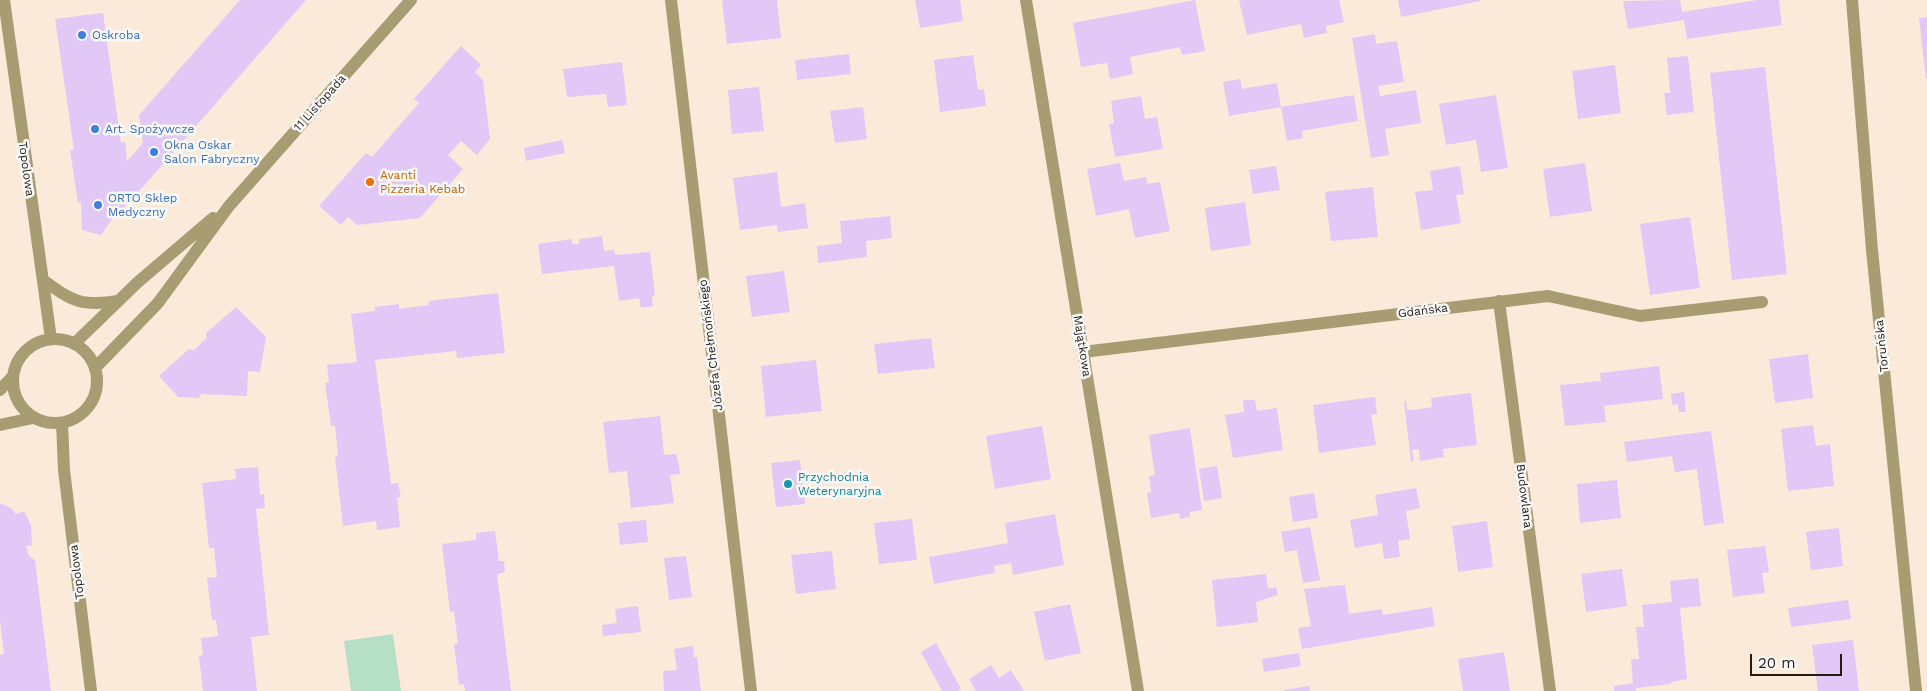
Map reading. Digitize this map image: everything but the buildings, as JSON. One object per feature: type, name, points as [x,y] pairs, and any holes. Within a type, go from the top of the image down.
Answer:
[{"type":"street","name":"Topolowa","points":[[4,0],[51,338]]},
{"type":"street","name":"11 Listopada","points":[[95,368],[158,302],[229,206],[411,0]]},
{"type":"street","name":"Józefa Chełmońskiego","points":[[671,0],[751,691]]},
{"type":"street","name":"Majątkowa","points":[[1026,0],[1138,691]]},
{"type":"street","name":"Toruńska","points":[[1852,0],[1872,250],[1916,691]]},
{"type":"street","name":"11 Listopada","points":[[75,343],[138,282],[229,206]]},
{"type":"street","points":[[42,280],[75,301],[94,305],[118,301]]},
{"type":"street","name":"Gdańska","points":[[1083,352],[1548,296],[1640,316],[1762,302]]},
{"type":"street","name":"Budowlana","points":[[1499,301],[1550,691]]},
{"type":"street","points":[[0,390],[13,376],[17,362],[25,350],[37,342],[51,338],[75,343],[85,350],[95,368],[97,381],[95,394],[89,406],[77,416],[62,423],[44,422],[33,418],[18,400],[13,376]]},
{"type":"street","points":[[0,425],[33,418]]},
{"type":"street","name":"Topolowa","points":[[62,423],[64,470],[91,691]]},
{"type":"green space","points":[[393,634],[401,691],[351,691],[344,641]]},
{"type":"place","name":"Oskroba","points":[[82,35]]},
{"type":"place","name":"Art. Spożywcze","points":[[95,129]]},
{"type":"place","name":"Okna Oskar Salon Fabryczny","points":[[154,152]]},
{"type":"place","name":"Avanti Pizzeria Kebab","points":[[370,182]]},
{"type":"place","name":"ORTO Sklep Medyczny","points":[[98,205]]},
{"type":"place","name":"Przychodnia Weterynaryjna","points":[[788,484]]}]
